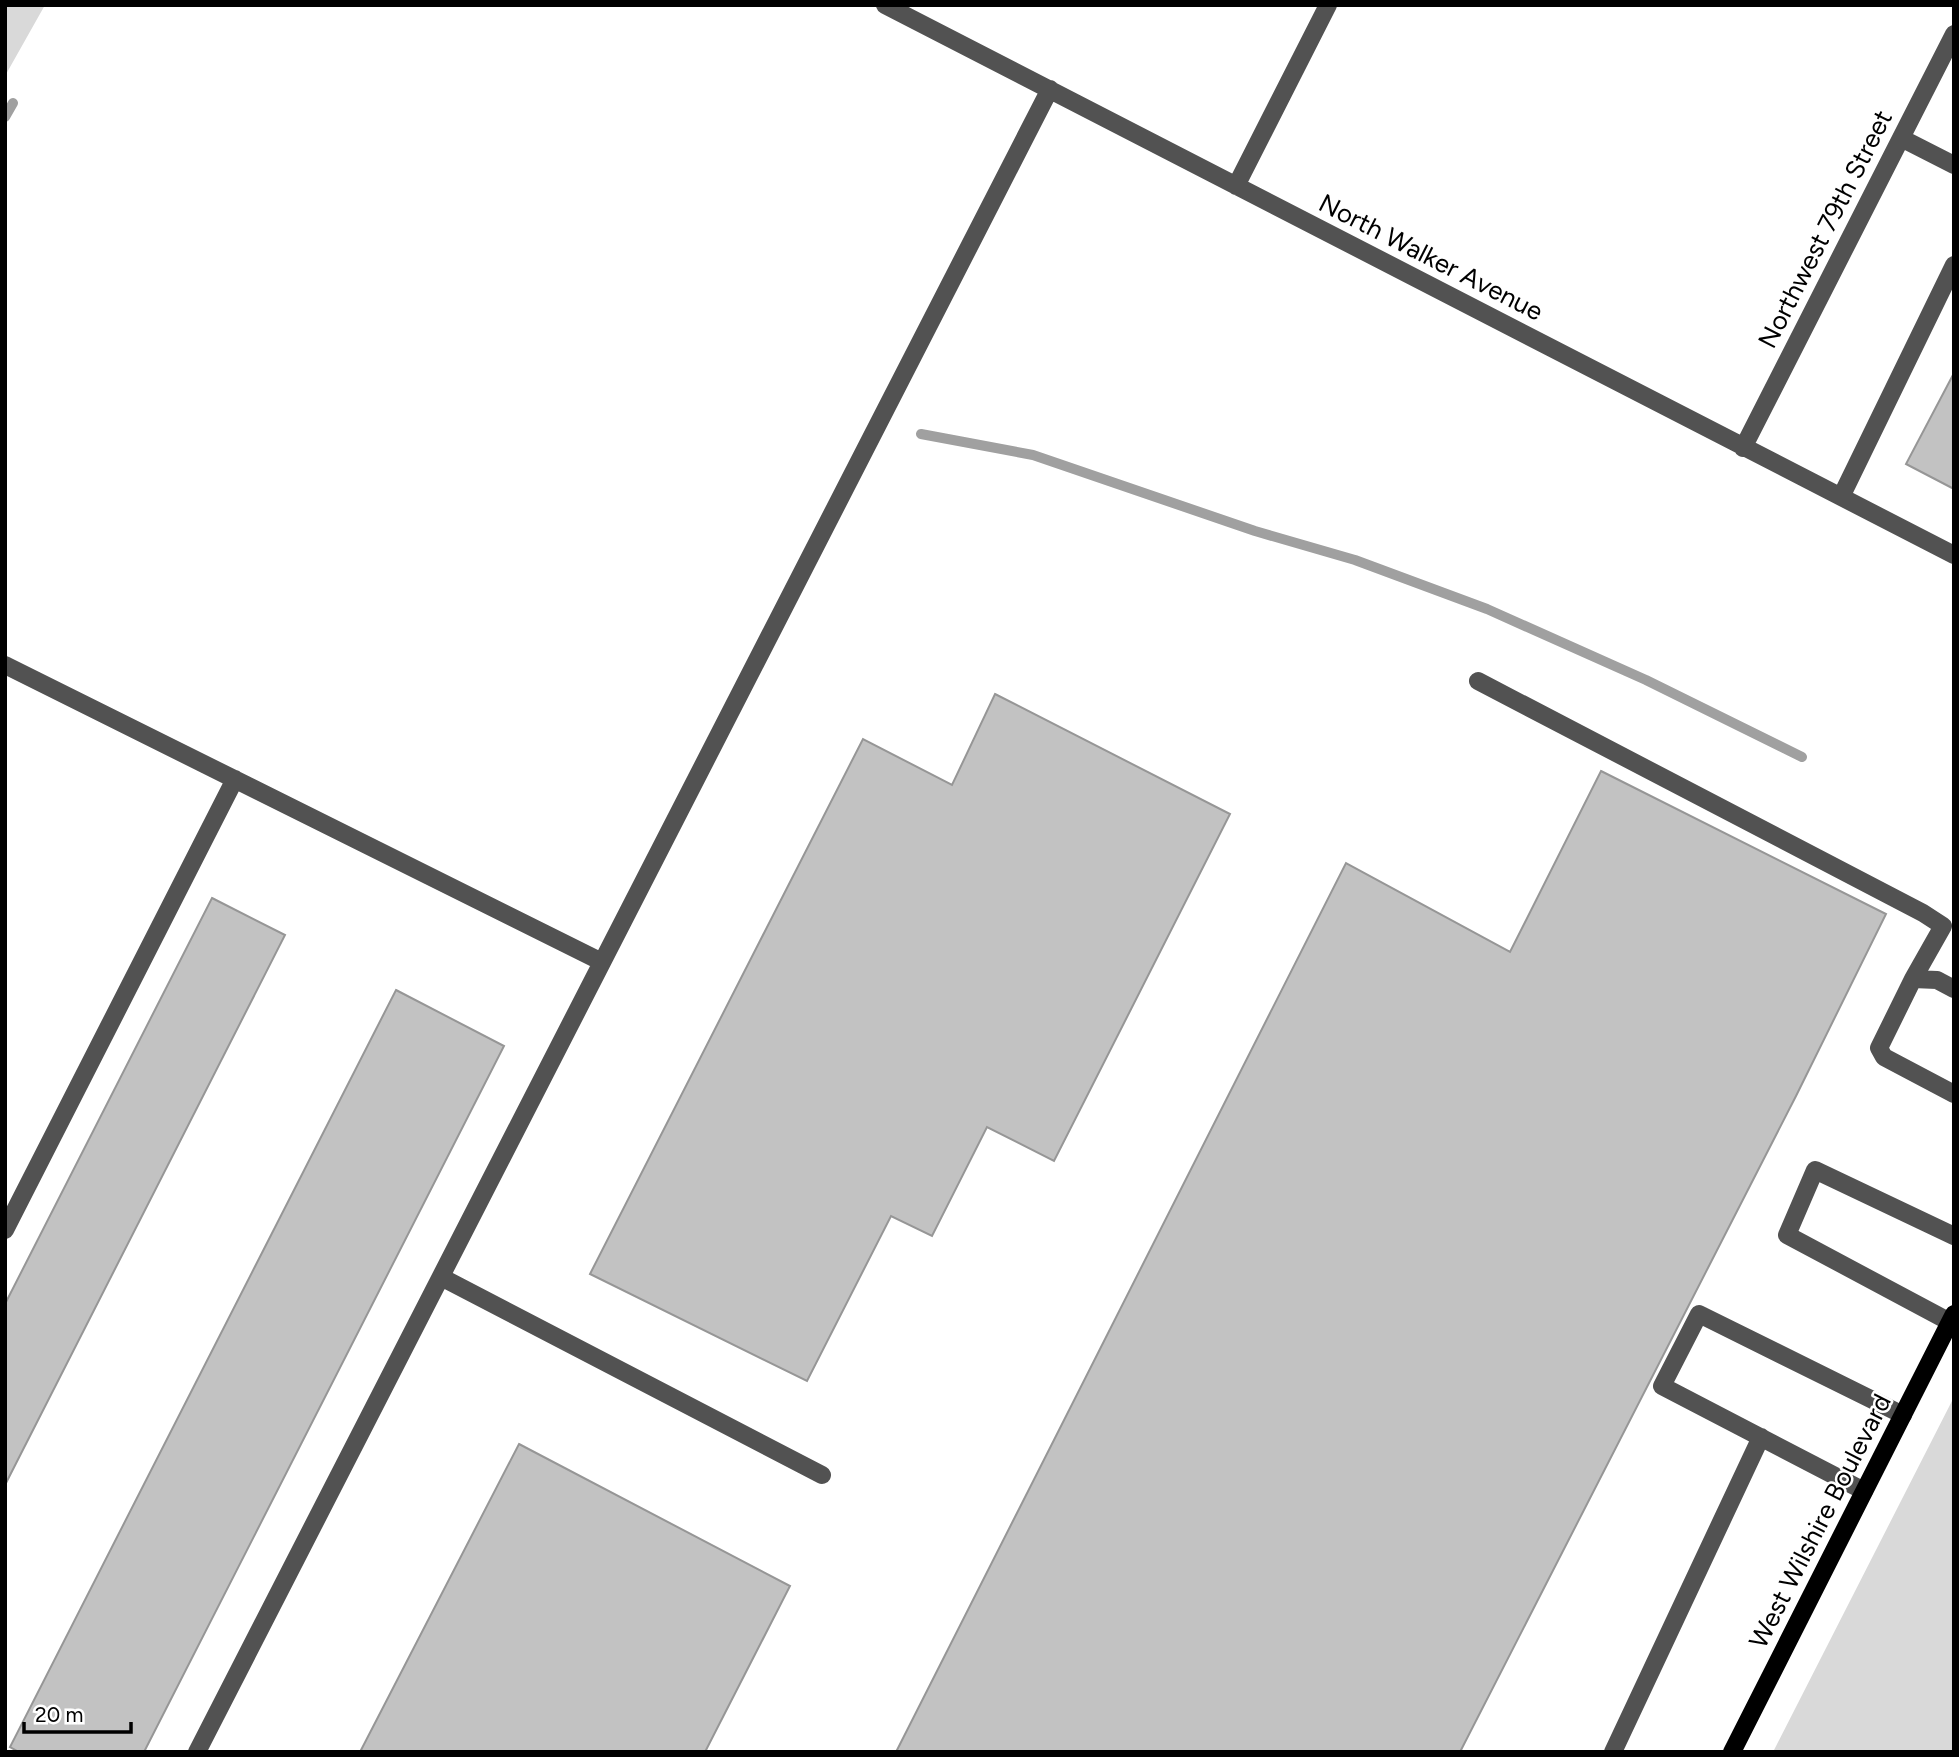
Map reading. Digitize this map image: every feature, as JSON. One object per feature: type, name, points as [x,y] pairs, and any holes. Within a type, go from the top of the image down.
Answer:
[{"type":"main road","name":"West Wilshire Boulevard","points":[[1732,1752],[1952,1318]]},
{"type":"street","name":"North Walker Avenue","points":[[885,5],[1954,555]]},
{"type":"street","points":[[1236,186],[1328,5]]},
{"type":"street","name":"Northwest 79th Street","points":[[1743,448],[1954,34]]},
{"type":"street","points":[[197,1752],[1050,89]]},
{"type":"street","points":[[1901,138],[1954,165]]},
{"type":"street","points":[[1841,497],[1954,265]]},
{"type":"street","points":[[5,665],[602,962]]},
{"type":"street","points":[[1478,681],[1944,926],[1913,979],[1879,1048],[1884,1057],[1954,1094]]},
{"type":"street","points":[[5,1230],[235,779]]},
{"type":"street","points":[[1913,979],[1937,981],[1954,989]]},
{"type":"street","points":[[1952,1318],[1787,1235],[1815,1170],[1954,1236]]},
{"type":"street","points":[[441,1277],[822,1475]]},
{"type":"street","points":[[1864,1491],[1662,1386],[1699,1314],[1903,1415]]},
{"type":"street","points":[[1613,1752],[1760,1437]]},
{"type":"shaded area","points":[[5,5],[45,5],[5,76]]},
{"type":"shaded area","points":[[1954,1397],[1954,1752],[1773,1752]]},
{"type":"building","points":[[1954,373],[1954,489],[1906,464]]},
{"type":"building","points":[[995,694],[1230,814],[1054,1161],[987,1127],[932,1236],[891,1216],[807,1381],[590,1274],[863,739],[952,785]]},
{"type":"building","points":[[1601,771],[1886,914],[1796,1096],[1460,1752],[896,1752],[1346,863],[1510,952]]},
{"type":"building","points":[[212,898],[285,935],[5,1485],[5,1304]]},
{"type":"building","points":[[396,990],[504,1046],[144,1752],[19,1752],[10,1747]]},
{"type":"building","points":[[519,1444],[790,1586],[705,1752],[360,1752]]},
{"type":"waterway","points":[[5,117],[13,103]]},
{"type":"waterway","points":[[921,434],[1033,455],[1255,531],[1355,560],[1487,609],[1646,680],[1802,757]]}]
